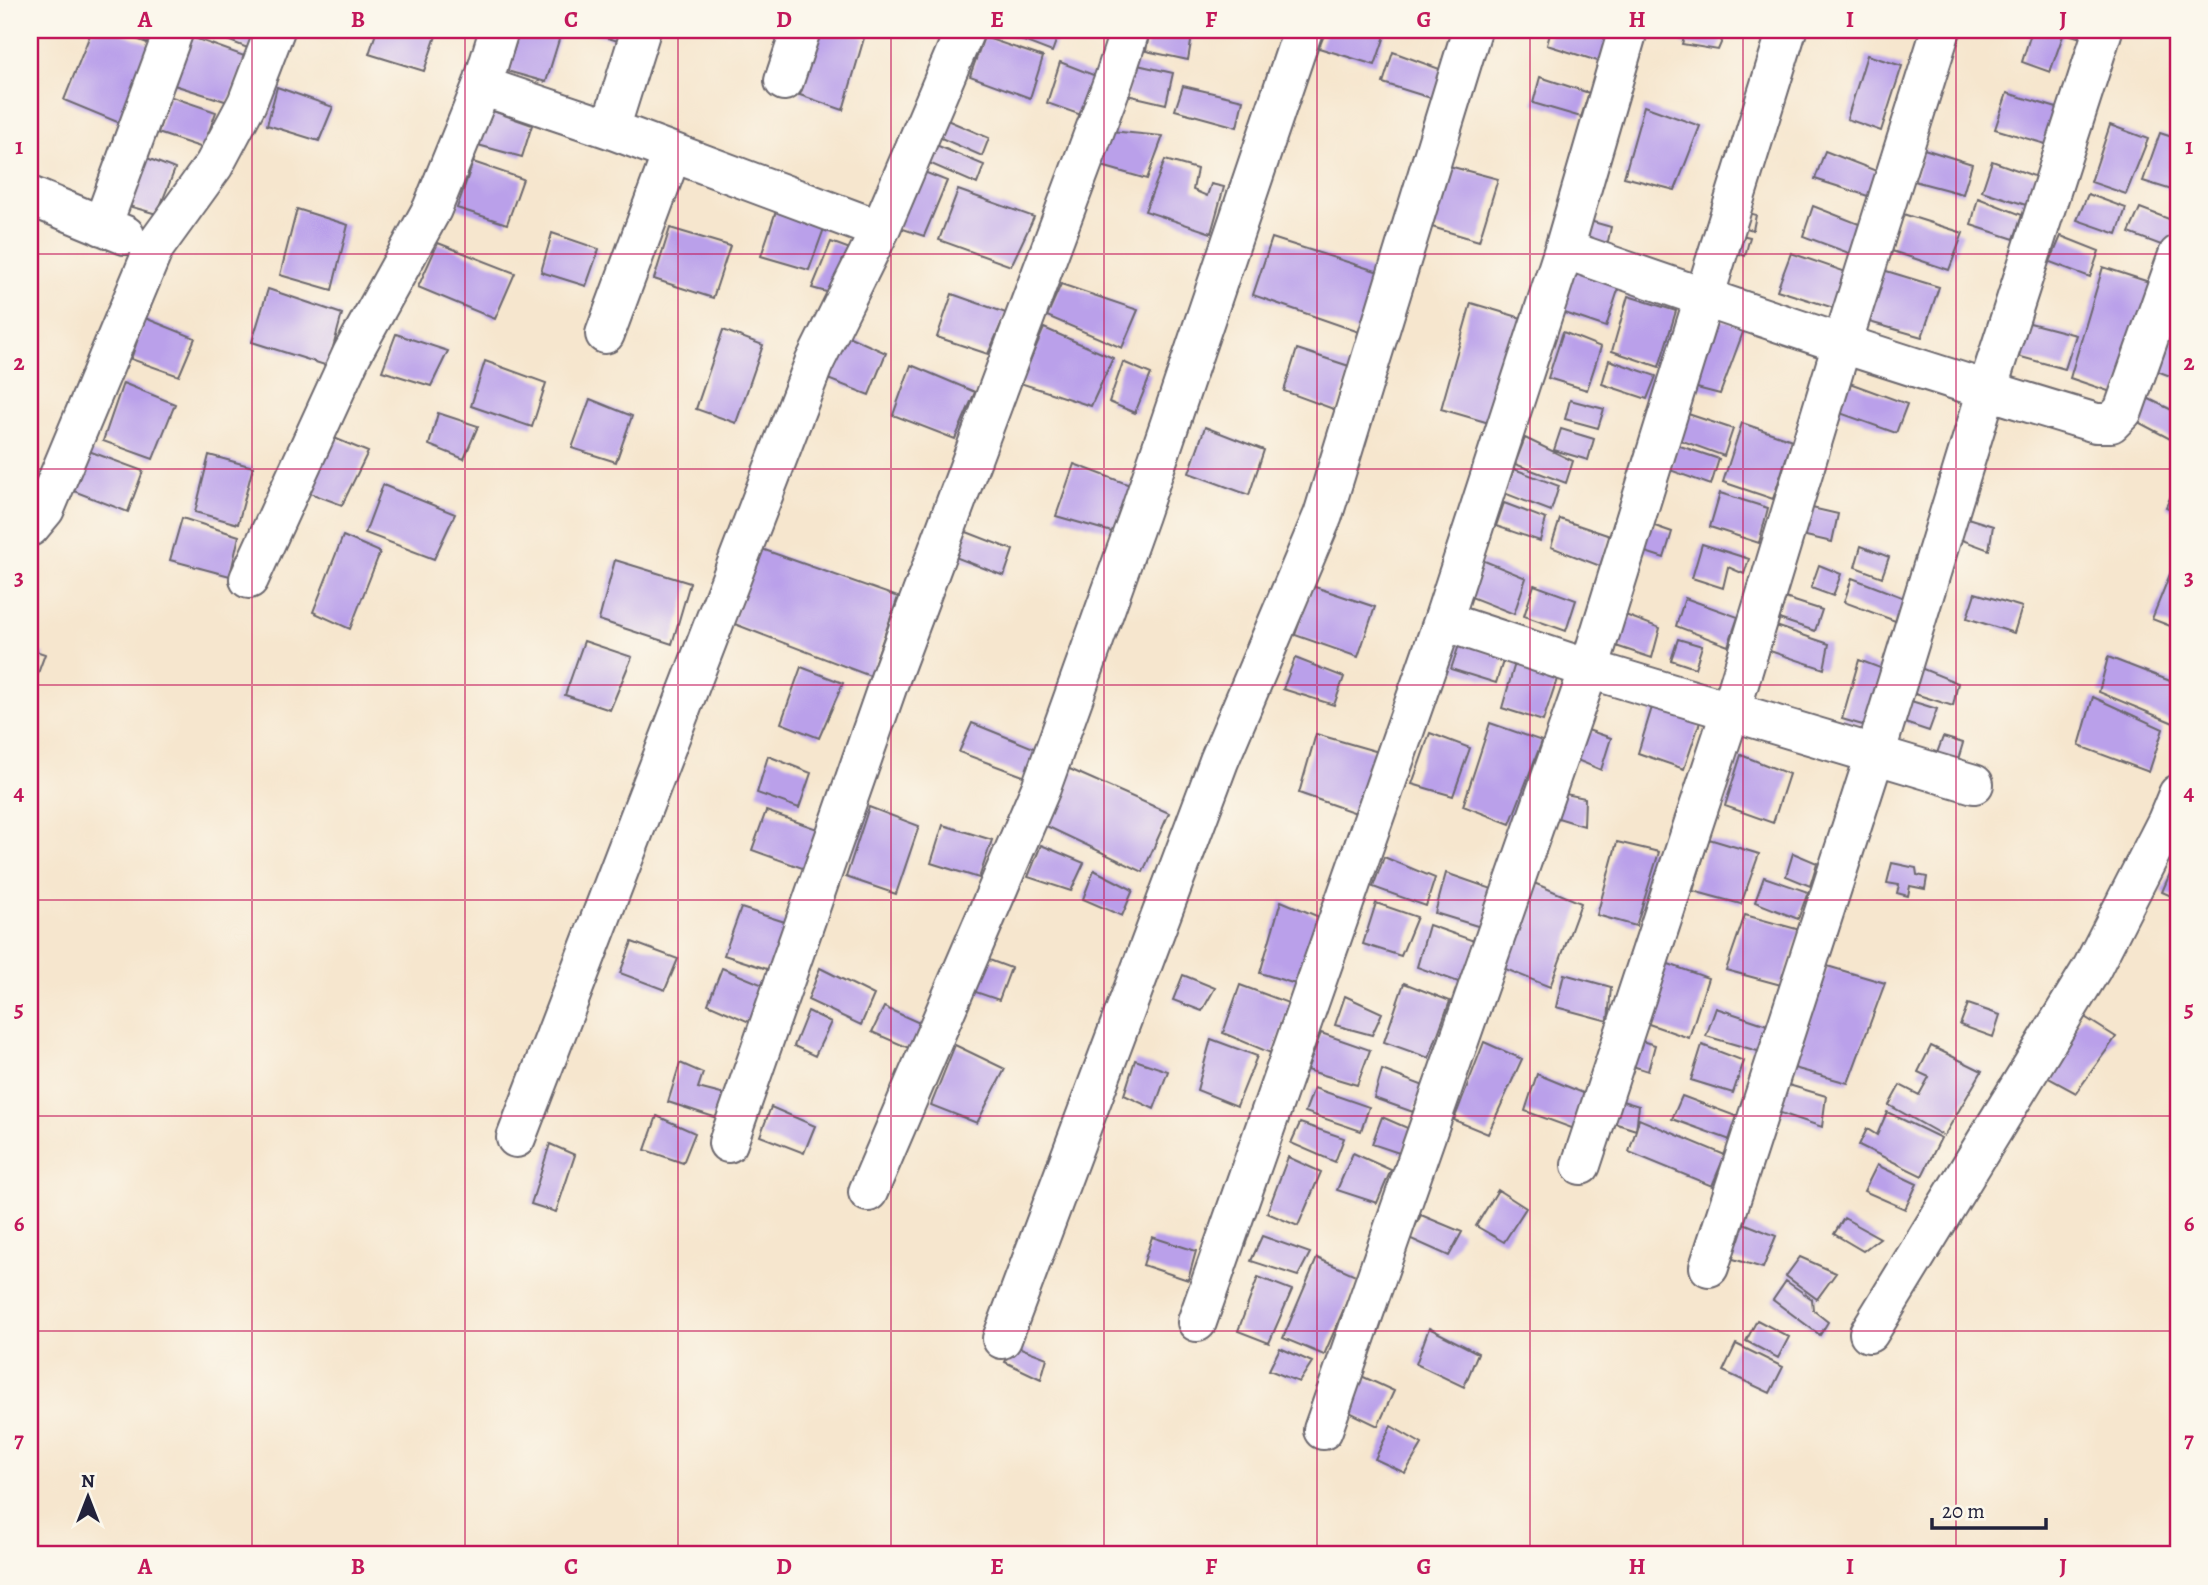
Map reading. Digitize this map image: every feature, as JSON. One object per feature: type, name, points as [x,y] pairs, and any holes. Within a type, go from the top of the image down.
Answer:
[{"type":"street","points":[[102,226],[174,30]]},
{"type":"street","points":[[30,527],[45,509],[154,248],[214,165],[247,103],[275,30]]},
{"type":"street","points":[[249,579],[352,354],[432,209],[482,86],[499,30]]},
{"type":"street","points":[[610,129],[641,30]]},
{"type":"street","points":[[784,81],[802,30]]},
{"type":"street","points":[[516,1138],[814,363],[880,230],[965,30]]},
{"type":"street","points":[[728,1143],[891,676],[1130,30]]},
{"type":"street","points":[[868,1192],[1041,788],[1144,502],[1303,30]]},
{"type":"street","points":[[1002,1339],[1219,761],[1323,515],[1472,30]]},
{"type":"street","points":[[1197,1322],[1443,621],[1564,249],[1628,30]]},
{"type":"street","points":[[1323,1430],[1589,669],[1787,30]]},
{"type":"street","points":[[1581,1165],[1731,710],[1941,30]]},
{"type":"street","points":[[1709,1267],[1875,755],[1987,390],[2102,30]]},
{"type":"street","points":[[482,86],[610,129],[880,230]]},
{"type":"street","points":[[605,334],[672,153]]},
{"type":"street","points":[[30,196],[154,248]]},
{"type":"street","points":[[1564,249],[1842,344],[2096,423],[2111,423],[2123,411],[2178,255]]},
{"type":"street","points":[[1443,621],[1589,669],[1974,784]]},
{"type":"street","points":[[1869,1333],[2092,968],[2167,821],[2178,794]]},
{"type":"building","points":[[92,30],[113,30],[155,46],[127,126],[64,100]]},
{"type":"building","points":[[202,30],[258,30],[250,49]]},
{"type":"building","points":[[377,30],[438,30],[424,71],[369,54]]},
{"type":"building","points":[[520,30],[562,30],[546,82],[507,71]]},
{"type":"building","points":[[581,30],[622,30],[618,41]]},
{"type":"building","points":[[819,30],[843,30],[864,38],[843,110],[800,95]]},
{"type":"building","points":[[995,30],[1060,30],[1052,52]]},
{"type":"building","points":[[1150,30],[1193,30],[1188,60],[1146,51]]},
{"type":"building","points":[[1326,30],[1387,30],[1375,65],[1319,48]]},
{"type":"building","points":[[1551,30],[1613,30],[1604,63],[1547,45]]},
{"type":"building","points":[[1686,30],[1724,36],[1718,50],[1682,44]]},
{"type":"building","points":[[2032,30],[2088,30],[2085,39],[2064,33],[2050,72],[2022,62]]},
{"type":"building","points":[[189,36],[247,57],[228,102],[171,84]]},
{"type":"building","points":[[984,37],[1043,57],[1030,98],[970,76]]},
{"type":"building","points":[[1393,52],[1445,71],[1434,99],[1383,83]]},
{"type":"building","points":[[1867,55],[1902,66],[1881,131],[1847,119]]},
{"type":"building","points":[[1060,62],[1096,76],[1084,116],[1047,103]]},
{"type":"building","points":[[1133,64],[1173,73],[1166,104],[1127,95]]},
{"type":"building","points":[[1540,77],[1589,93],[1581,117],[1533,103]]},
{"type":"building","points":[[1183,86],[1243,100],[1237,127],[1175,110]]},
{"type":"building","points":[[277,87],[333,107],[319,141],[267,125]]},
{"type":"building","points":[[2007,93],[2060,109],[2049,145],[1995,129]]},
{"type":"building","points":[[169,96],[216,112],[203,148],[158,133]]},
{"type":"building","points":[[1644,106],[1700,126],[1675,190],[1624,177]]},
{"type":"building","points":[[490,110],[532,125],[522,157],[478,145]]},
{"type":"building","points":[[947,120],[989,138],[982,156],[941,138]]},
{"type":"building","points":[[2110,125],[2148,139],[2126,194],[2091,182]]},
{"type":"building","points":[[1100,130],[1163,136],[1147,179],[1088,162]]},
{"type":"building","points":[[2160,133],[2178,139],[2178,192],[2143,181]]},
{"type":"building","points":[[936,145],[984,165],[977,184],[929,163]]},
{"type":"building","points":[[1924,149],[1972,164],[1963,194],[1914,181]]},
{"type":"building","points":[[1825,151],[1879,172],[1871,197],[1815,179]]},
{"type":"building","points":[[142,156],[175,169],[157,214],[125,205]]},
{"type":"building","points":[[1165,160],[1197,169],[1193,190],[1207,196],[1211,184],[1224,187],[1211,233],[1145,211]]},
{"type":"building","points":[[1992,161],[2037,177],[2026,205],[1982,191]]},
{"type":"building","points":[[473,162],[523,179],[507,224],[457,208]]},
{"type":"building","points":[[1449,166],[1498,179],[1479,241],[1432,227]]},
{"type":"building","points":[[919,170],[947,181],[924,236],[897,227]]},
{"type":"building","points":[[958,190],[1034,217],[1011,266],[939,240]]},
{"type":"building","points":[[2088,194],[2126,208],[2117,234],[2077,220]]},
{"type":"building","points":[[1978,198],[2022,215],[2014,239],[1971,225]]},
{"type":"building","points":[[778,205],[826,223],[809,270],[761,256]]},
{"type":"building","points":[[1719,205],[1756,215],[1753,230],[1715,219]]},
{"type":"building","points":[[1813,206],[1864,226],[1854,255],[1803,236]]},
{"type":"building","points":[[2140,208],[2177,222],[2169,248],[2129,233]]},
{"type":"building","points":[[297,209],[348,225],[332,290],[280,275]]},
{"type":"building","points":[[1903,214],[1963,233],[1949,270],[1892,251]]},
{"type":"building","points":[[1579,218],[1611,227],[1606,251],[1573,239]]},
{"type":"building","points":[[670,228],[730,246],[713,298],[654,279]]},
{"type":"building","points":[[1716,229],[1750,237],[1745,256],[1711,243]]},
{"type":"building","points":[[552,233],[599,249],[586,286],[541,272]]},
{"type":"building","points":[[2061,236],[2099,251],[2090,277],[2050,262]]},
{"type":"building","points":[[1272,238],[1379,272],[1359,332],[1253,295]]},
{"type":"building","points":[[831,242],[853,250],[834,294],[812,288]]},
{"type":"building","points":[[438,243],[515,273],[495,319],[418,287]]},
{"type":"building","points":[[1791,253],[1849,273],[1837,309],[1777,290]]},
{"type":"building","points":[[2103,267],[2155,284],[2117,394],[2070,378]]},
{"type":"building","points":[[1573,268],[1620,284],[1606,327],[1559,311]]},
{"type":"building","points":[[1883,270],[1939,287],[1922,337],[1866,321]]},
{"type":"building","points":[[1061,284],[1138,310],[1122,348],[1047,316]]},
{"type":"building","points":[[268,289],[342,314],[328,366],[252,342]]},
{"type":"building","points":[[952,294],[1006,313],[988,354],[937,337]]},
{"type":"building","points":[[1628,296],[1676,311],[1659,367],[1612,351]]},
{"type":"building","points":[[1471,303],[1525,319],[1496,425],[1441,409]]},
{"type":"building","points":[[1689,310],[1745,327],[1720,394],[1666,380]]},
{"type":"building","points":[[145,318],[195,338],[179,376],[131,359]]},
{"type":"building","points":[[2026,322],[2076,335],[2065,369],[2014,355]]},
{"type":"building","points":[[1044,328],[1113,358],[1091,406],[1020,383]]},
{"type":"building","points":[[723,330],[763,345],[736,423],[696,409]]},
{"type":"building","points":[[1563,332],[1601,347],[1587,390],[1548,378]]},
{"type":"building","points":[[841,333],[886,353],[869,395],[825,378]]},
{"type":"building","points":[[396,334],[448,351],[431,386],[382,371]]},
{"type":"building","points":[[2169,340],[2178,344],[2178,379],[2157,371]]},
{"type":"building","points":[[1297,349],[1352,367],[1336,410],[1284,391]]},
{"type":"building","points":[[1609,360],[1656,376],[1647,399],[1602,384]]},
{"type":"building","points":[[485,361],[546,383],[532,427],[471,406]]},
{"type":"building","points":[[1123,362],[1151,374],[1135,413],[1109,402]]},
{"type":"building","points":[[911,365],[975,392],[955,439],[893,415]]},
{"type":"building","points":[[1847,382],[1907,404],[1896,433],[1837,412]]},
{"type":"building","points":[[123,383],[175,404],[153,459],[103,441]]},
{"type":"building","points":[[2147,398],[2178,413],[2178,428],[2174,441],[2138,422]]},
{"type":"building","points":[[590,399],[632,416],[616,462],[572,448]]},
{"type":"building","points":[[1570,400],[1604,409],[1598,428],[1565,419]]},
{"type":"building","points":[[438,413],[478,426],[464,459],[429,445]]},
{"type":"building","points":[[1688,414],[1733,429],[1724,456],[1680,440]]},
{"type":"building","points":[[1742,423],[1792,440],[1773,499],[1723,482]]},
{"type":"building","points":[[1205,427],[1264,450],[1249,495],[1189,473]]},
{"type":"building","points":[[1561,429],[1594,439],[1588,460],[1554,450]]},
{"type":"building","points":[[327,435],[368,452],[342,505],[307,492]]},
{"type":"building","points":[[1525,438],[1573,461],[1566,483],[1515,464]]},
{"type":"building","points":[[1677,445],[1719,459],[1711,485],[1670,470]]},
{"type":"building","points":[[86,450],[143,471],[128,512],[71,490]]},
{"type":"building","points":[[209,455],[253,467],[238,524],[195,512]]},
{"type":"building","points":[[1074,464],[1138,488],[1119,534],[1056,516]]},
{"type":"building","points":[[1514,469],[1559,486],[1551,511],[1504,493]]},
{"type":"building","points":[[2178,480],[2178,512],[2166,507]]},
{"type":"building","points":[[383,485],[455,514],[434,559],[365,533]]},
{"type":"building","points":[[1720,493],[1768,508],[1759,543],[1710,527]]},
{"type":"building","points":[[1786,502],[1838,514],[1832,542],[1780,530]]},
{"type":"building","points":[[1504,503],[1546,519],[1540,541],[1496,526]]},
{"type":"building","points":[[1942,510],[1993,526],[1989,550],[1935,530]]},
{"type":"building","points":[[1626,516],[1672,532],[1664,558],[1618,543]]},
{"type":"building","points":[[182,518],[239,536],[230,576],[170,560]]},
{"type":"building","points":[[1560,519],[1610,536],[1600,566],[1551,547]]},
{"type":"building","points":[[964,531],[1013,550],[1004,576],[955,557]]},
{"type":"building","points":[[343,536],[380,552],[350,629],[313,612]]},
{"type":"building","points":[[1702,544],[1749,559],[1744,574],[1728,567],[1723,588],[1692,578]]},
{"type":"building","points":[[1861,546],[1889,557],[1882,577],[1855,567]]},
{"type":"building","points":[[759,548],[898,597],[870,676],[732,623]]},
{"type":"building","points":[[2178,554],[2178,629],[2152,619]]},
{"type":"building","points":[[615,560],[690,583],[672,644],[599,620]]},
{"type":"building","points":[[1482,560],[1526,578],[1514,614],[1471,597]]},
{"type":"building","points":[[1819,565],[1841,574],[1833,596],[1811,588]]},
{"type":"building","points":[[1852,578],[1907,599],[1898,622],[1844,602]]},
{"type":"building","points":[[1534,585],[1576,600],[1566,631],[1524,616]]},
{"type":"building","points":[[1312,586],[1375,607],[1358,657],[1295,635]]},
{"type":"building","points":[[1975,593],[2022,607],[2014,633],[1967,618]]},
{"type":"building","points":[[1685,598],[1738,617],[1728,646],[1676,626]]},
{"type":"building","points":[[1785,598],[1822,610],[1815,631],[1779,619]]},
{"type":"building","points":[[1620,613],[1660,628],[1652,658],[1610,644]]},
{"type":"building","points":[[1773,625],[1829,644],[1824,669],[1767,650]]},
{"type":"building","points":[[1678,639],[1702,646],[1695,668],[1671,660]]},
{"type":"building","points":[[584,641],[632,657],[610,710],[565,695]]},
{"type":"building","points":[[1460,642],[1504,658],[1496,683],[1451,669]]},
{"type":"building","points":[[30,649],[45,654],[34,684],[30,683]]},
{"type":"building","points":[[2108,657],[2178,684],[2176,724],[2099,692]]},
{"type":"building","points":[[1295,658],[1344,677],[1334,705],[1283,689]]},
{"type":"building","points":[[1859,660],[1883,669],[1866,726],[1842,719]]},
{"type":"building","points":[[1515,663],[1557,679],[1543,721],[1502,708]]},
{"type":"building","points":[[801,667],[843,683],[819,738],[781,723]]},
{"type":"building","points":[[1918,667],[1958,683],[1953,706],[1912,693]]},
{"type":"building","points":[[2093,697],[2163,729],[2149,772],[2079,746]]},
{"type":"building","points":[[1911,701],[1937,709],[1929,731],[1905,723]]},
{"type":"building","points":[[1653,704],[1702,716],[1684,769],[1638,753]]},
{"type":"building","points":[[972,723],[1041,751],[1031,779],[959,752]]},
{"type":"building","points":[[1490,723],[1542,741],[1510,824],[1463,806]]},
{"type":"building","points":[[1576,726],[1611,738],[1601,770],[1565,755]]},
{"type":"building","points":[[1430,733],[1470,748],[1453,796],[1412,784]]},
{"type":"building","points":[[1316,734],[1382,753],[1359,814],[1299,793]]},
{"type":"building","points":[[1943,737],[1963,743],[1957,763],[1936,756]]},
{"type":"building","points":[[1741,755],[1789,774],[1773,823],[1725,806]]},
{"type":"building","points":[[768,756],[811,773],[799,808],[757,793]]},
{"type":"building","points":[[1065,767],[1169,813],[1143,872],[1040,823]]},
{"type":"building","points":[[1551,791],[1585,798],[1584,826],[1542,813]]},
{"type":"building","points":[[869,807],[919,826],[896,894],[846,877]]},
{"type":"building","points":[[766,811],[823,831],[808,870],[752,850]]},
{"type":"building","points":[[943,825],[992,840],[979,878],[931,863]]},
{"type":"building","points":[[1709,839],[1759,854],[1741,904],[1693,891]]},
{"type":"building","points":[[1617,842],[1659,852],[1636,926],[1597,915]]},
{"type":"building","points":[[1041,845],[1084,863],[1071,891],[1028,877]]},
{"type":"building","points":[[1793,853],[1817,863],[1810,886],[1786,876]]},
{"type":"building","points":[[2178,855],[2178,899],[2162,892]]},
{"type":"building","points":[[1384,857],[1435,878],[1426,906],[1373,887]]},
{"type":"building","points":[[1892,863],[1916,868],[1917,875],[1927,877],[1925,889],[1910,886],[1908,896],[1897,893],[1899,885],[1887,883]]},
{"type":"building","points":[[1094,870],[1133,890],[1122,916],[1083,899]]},
{"type":"building","points":[[1446,873],[1498,891],[1484,928],[1435,913]]},
{"type":"building","points":[[1764,877],[1808,892],[1798,919],[1755,902]]},
{"type":"building","points":[[1534,883],[1581,903],[1550,987],[1503,968]]},
{"type":"building","points":[[1281,901],[1324,919],[1299,985],[1260,973]]},
{"type":"building","points":[[1376,903],[1417,917],[1401,956],[1363,944]]},
{"type":"building","points":[[741,908],[791,924],[773,971],[724,955]]},
{"type":"building","points":[[1745,915],[1800,930],[1781,985],[1726,970]]},
{"type":"building","points":[[1429,925],[1477,942],[1461,983],[1417,967]]},
{"type":"building","points":[[632,942],[678,959],[665,990],[620,973]]},
{"type":"building","points":[[976,955],[1011,968],[999,1000],[964,988]]},
{"type":"building","points":[[1660,961],[1708,978],[1689,1038],[1643,1022]]},
{"type":"building","points":[[1827,966],[1885,983],[1848,1083],[1794,1068]]},
{"type":"building","points":[[722,968],[768,987],[756,1025],[708,1004]]},
{"type":"building","points":[[820,968],[874,995],[861,1025],[808,1000]]},
{"type":"building","points":[[1564,974],[1611,987],[1608,1021],[1556,1007]]},
{"type":"building","points":[[1183,975],[1215,988],[1202,1011],[1173,1000]]},
{"type":"building","points":[[1404,983],[1450,1001],[1429,1058],[1384,1042]]},
{"type":"building","points":[[1240,985],[1291,1004],[1273,1054],[1223,1033]]},
{"type":"building","points":[[1345,996],[1382,1013],[1372,1035],[1335,1025]]},
{"type":"building","points":[[1968,1004],[2000,1015],[1993,1037],[1960,1025]]},
{"type":"building","points":[[884,1007],[924,1025],[911,1049],[872,1032]]},
{"type":"building","points":[[1716,1008],[1770,1026],[1761,1052],[1706,1036]]},
{"type":"building","points":[[808,1011],[831,1022],[815,1056],[794,1046]]},
{"type":"building","points":[[2083,1016],[2116,1037],[2076,1093],[2043,1075]]},
{"type":"building","points":[[1321,1033],[1370,1050],[1357,1085],[1307,1070]]},
{"type":"building","points":[[1628,1037],[1655,1045],[1648,1071],[1620,1062]]},
{"type":"building","points":[[1211,1039],[1257,1056],[1237,1106],[1197,1090]]},
{"type":"building","points":[[1484,1042],[1522,1059],[1488,1134],[1454,1120]]},
{"type":"building","points":[[955,1045],[1005,1069],[977,1123],[931,1105]]},
{"type":"building","points":[[1702,1045],[1744,1061],[1733,1093],[1691,1080]]},
{"type":"building","points":[[1931,1046],[1982,1071],[1944,1136],[1889,1105],[1900,1085],[1919,1095],[1929,1077],[1918,1072]]},
{"type":"building","points":[[1135,1060],[1168,1071],[1154,1109],[1124,1095]]},
{"type":"building","points":[[680,1063],[703,1073],[698,1088],[729,1096],[720,1119],[668,1102]]},
{"type":"building","points":[[1382,1070],[1424,1086],[1413,1112],[1374,1098]]},
{"type":"building","points":[[1537,1074],[1593,1097],[1580,1131],[1525,1111]]},
{"type":"building","points":[[1775,1081],[1826,1096],[1822,1127],[1766,1108]]},
{"type":"building","points":[[1314,1088],[1369,1107],[1361,1131],[1305,1112]]},
{"type":"building","points":[[1682,1096],[1741,1118],[1733,1141],[1672,1119]]},
{"type":"building","points":[[1609,1097],[1639,1106],[1636,1130],[1601,1119]]},
{"type":"building","points":[[771,1107],[815,1126],[804,1153],[760,1136]]},
{"type":"building","points":[[1887,1112],[1941,1138],[1922,1176],[1859,1145],[1867,1129],[1877,1135]]},
{"type":"building","points":[[657,1116],[695,1133],[683,1163],[645,1150]]},
{"type":"building","points":[[1382,1117],[1412,1130],[1402,1154],[1372,1144]]},
{"type":"building","points":[[1639,1119],[1725,1155],[1712,1186],[1629,1152]]},
{"type":"building","points":[[1300,1123],[1344,1138],[1335,1162],[1291,1143]]},
{"type":"building","points":[[550,1144],[575,1155],[556,1212],[531,1204]]},
{"type":"building","points":[[1353,1153],[1391,1170],[1377,1203],[1337,1190]]},
{"type":"building","points":[[1288,1157],[1321,1172],[1298,1226],[1267,1213]]},
{"type":"building","points":[[1877,1165],[1917,1184],[1905,1209],[1864,1191]]},
{"type":"building","points":[[1498,1190],[1526,1208],[1504,1242],[1476,1226]]},
{"type":"building","points":[[1421,1215],[1462,1232],[1449,1256],[1409,1238]]},
{"type":"building","points":[[1844,1218],[1880,1238],[1863,1251],[1834,1234]]},
{"type":"building","points":[[1741,1222],[1776,1236],[1763,1268],[1730,1258]]},
{"type":"building","points":[[1262,1236],[1310,1253],[1298,1276],[1251,1261]]},
{"type":"building","points":[[1152,1237],[1196,1251],[1188,1280],[1143,1265]]},
{"type":"building","points":[[1800,1257],[1836,1273],[1817,1299],[1786,1276]]},
{"type":"building","points":[[1317,1258],[1358,1276],[1324,1355],[1283,1338]]},
{"type":"building","points":[[1258,1277],[1292,1290],[1269,1343],[1238,1331]]},
{"type":"building","points":[[1786,1281],[1812,1299],[1813,1310],[1828,1322],[1820,1335],[1773,1300]]},
{"type":"building","points":[[1757,1320],[1789,1337],[1778,1358],[1746,1341]]},
{"type":"building","points":[[1429,1328],[1478,1353],[1464,1387],[1416,1364]]},
{"type":"building","points":[[1736,1344],[1783,1367],[1770,1393],[1723,1371]]},
{"type":"building","points":[[1013,1345],[1047,1358],[1041,1379],[1005,1362]]},
{"type":"building","points":[[1280,1348],[1312,1362],[1299,1382],[1269,1370]]},
{"type":"building","points":[[1357,1374],[1394,1391],[1378,1426],[1341,1408]]},
{"type":"building","points":[[1391,1426],[1422,1444],[1405,1473],[1375,1459]]}]
